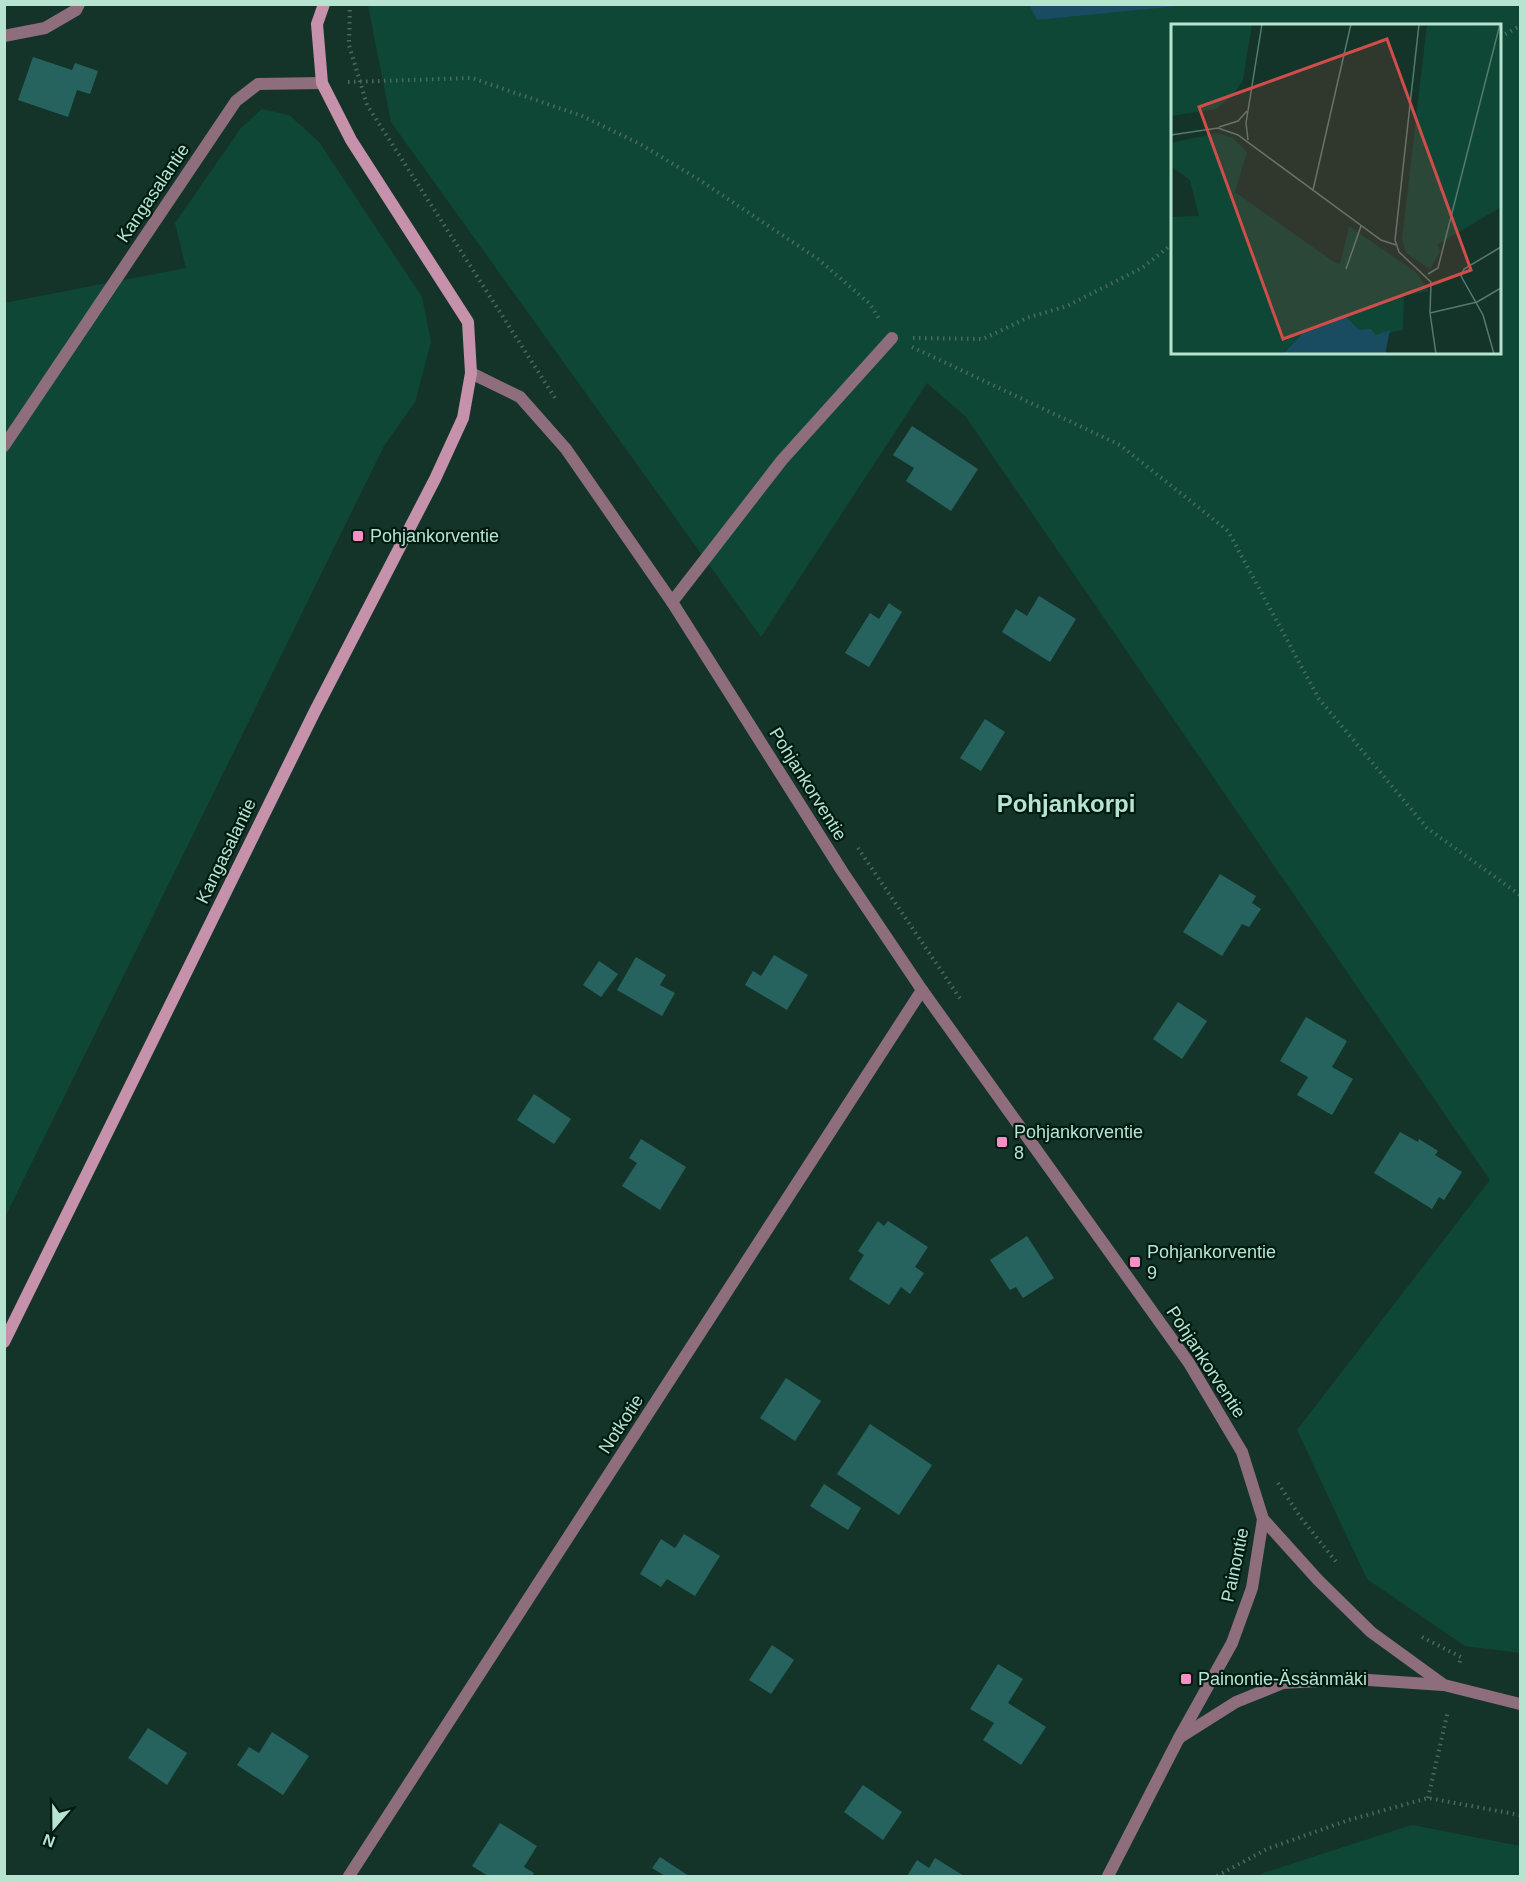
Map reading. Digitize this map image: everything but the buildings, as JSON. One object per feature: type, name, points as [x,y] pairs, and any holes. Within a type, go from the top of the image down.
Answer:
[{"type":"main road","points":[[324,4],[318,24],[322,83],[351,140],[468,322],[471,373]]},
{"type":"main road","name":"Kangasalantie","points":[[4,1342],[315,711],[435,479],[463,418],[471,373]]},
{"type":"street","points":[[4,36],[45,28],[76,10],[79,4]]},
{"type":"street","name":"Kangasalantie","points":[[4,446],[236,101],[258,84],[322,83]]},
{"type":"street","points":[[672,602],[782,460],[892,338]]},
{"type":"street","name":"Pohjankorventie","points":[[471,373],[520,397],[566,449],[672,602],[842,871],[922,990],[1189,1363],[1242,1452],[1263,1519]]},
{"type":"street","name":"Notkotie","points":[[349,1876],[922,990]]},
{"type":"street","name":"Painontie","points":[[1263,1519],[1318,1580],[1371,1632],[1449,1686],[1521,1704]]},
{"type":"street","name":"Painontie","points":[[1108,1876],[1236,1632],[1252,1588],[1263,1519]]},
{"type":"street","points":[[1179,1738],[1236,1702],[1282,1683],[1354,1679],[1449,1686]]},
{"type":"path","points":[[350,4],[349,45],[367,105],[559,404]]},
{"type":"path","points":[[1501,37],[1521,27]]},
{"type":"path","points":[[322,83],[472,78],[582,116],[640,144],[698,179],[818,259],[868,303]]},
{"type":"path","points":[[892,338],[984,339],[1027,318],[1067,306],[1142,268],[1171,246]]},
{"type":"path","points":[[892,338],[1120,445],[1228,531],[1319,699],[1426,828],[1521,895]]},
{"type":"path","points":[[853,840],[965,1006]]},
{"type":"path","points":[[1275,1478],[1301,1518],[1344,1571]]},
{"type":"path","points":[[1421,1637],[1461,1657],[1449,1686],[1428,1798]]},
{"type":"path","points":[[1217,1876],[1267,1849],[1349,1820],[1428,1798],[1521,1815]]},
{"type":"green space","points":[[1029,4],[1037,20],[1188,4],[1520,5],[1520,1653],[1465,1646],[1367,1579],[1297,1430],[1490,1180],[966,417],[927,383],[761,637],[391,122],[368,5]]},
{"type":"green space","points":[[262,109],[289,115],[319,142],[422,297],[431,342],[415,402],[384,446],[5,1217],[4,303],[186,268],[175,223],[241,128]]},
{"type":"green space","points":[[1412,1825],[1520,1846],[1520,1876],[1259,1876],[1263,1873]]},
{"type":"water","points":[[1029,5],[1188,5],[1037,20]]},
{"type":"place","name":"Pohjankorventie","points":[[358,536]]},
{"type":"place","name":"Pohjankorventie 8","points":[[1002,1142]]},
{"type":"place","name":"Pohjankorventie 9","points":[[1135,1262]]},
{"type":"place","name":"Painontie-Ässänmäki","points":[[1186,1679]]},
{"type":"district","name":"Pohjankorpi","points":[[1066,803]]}]
